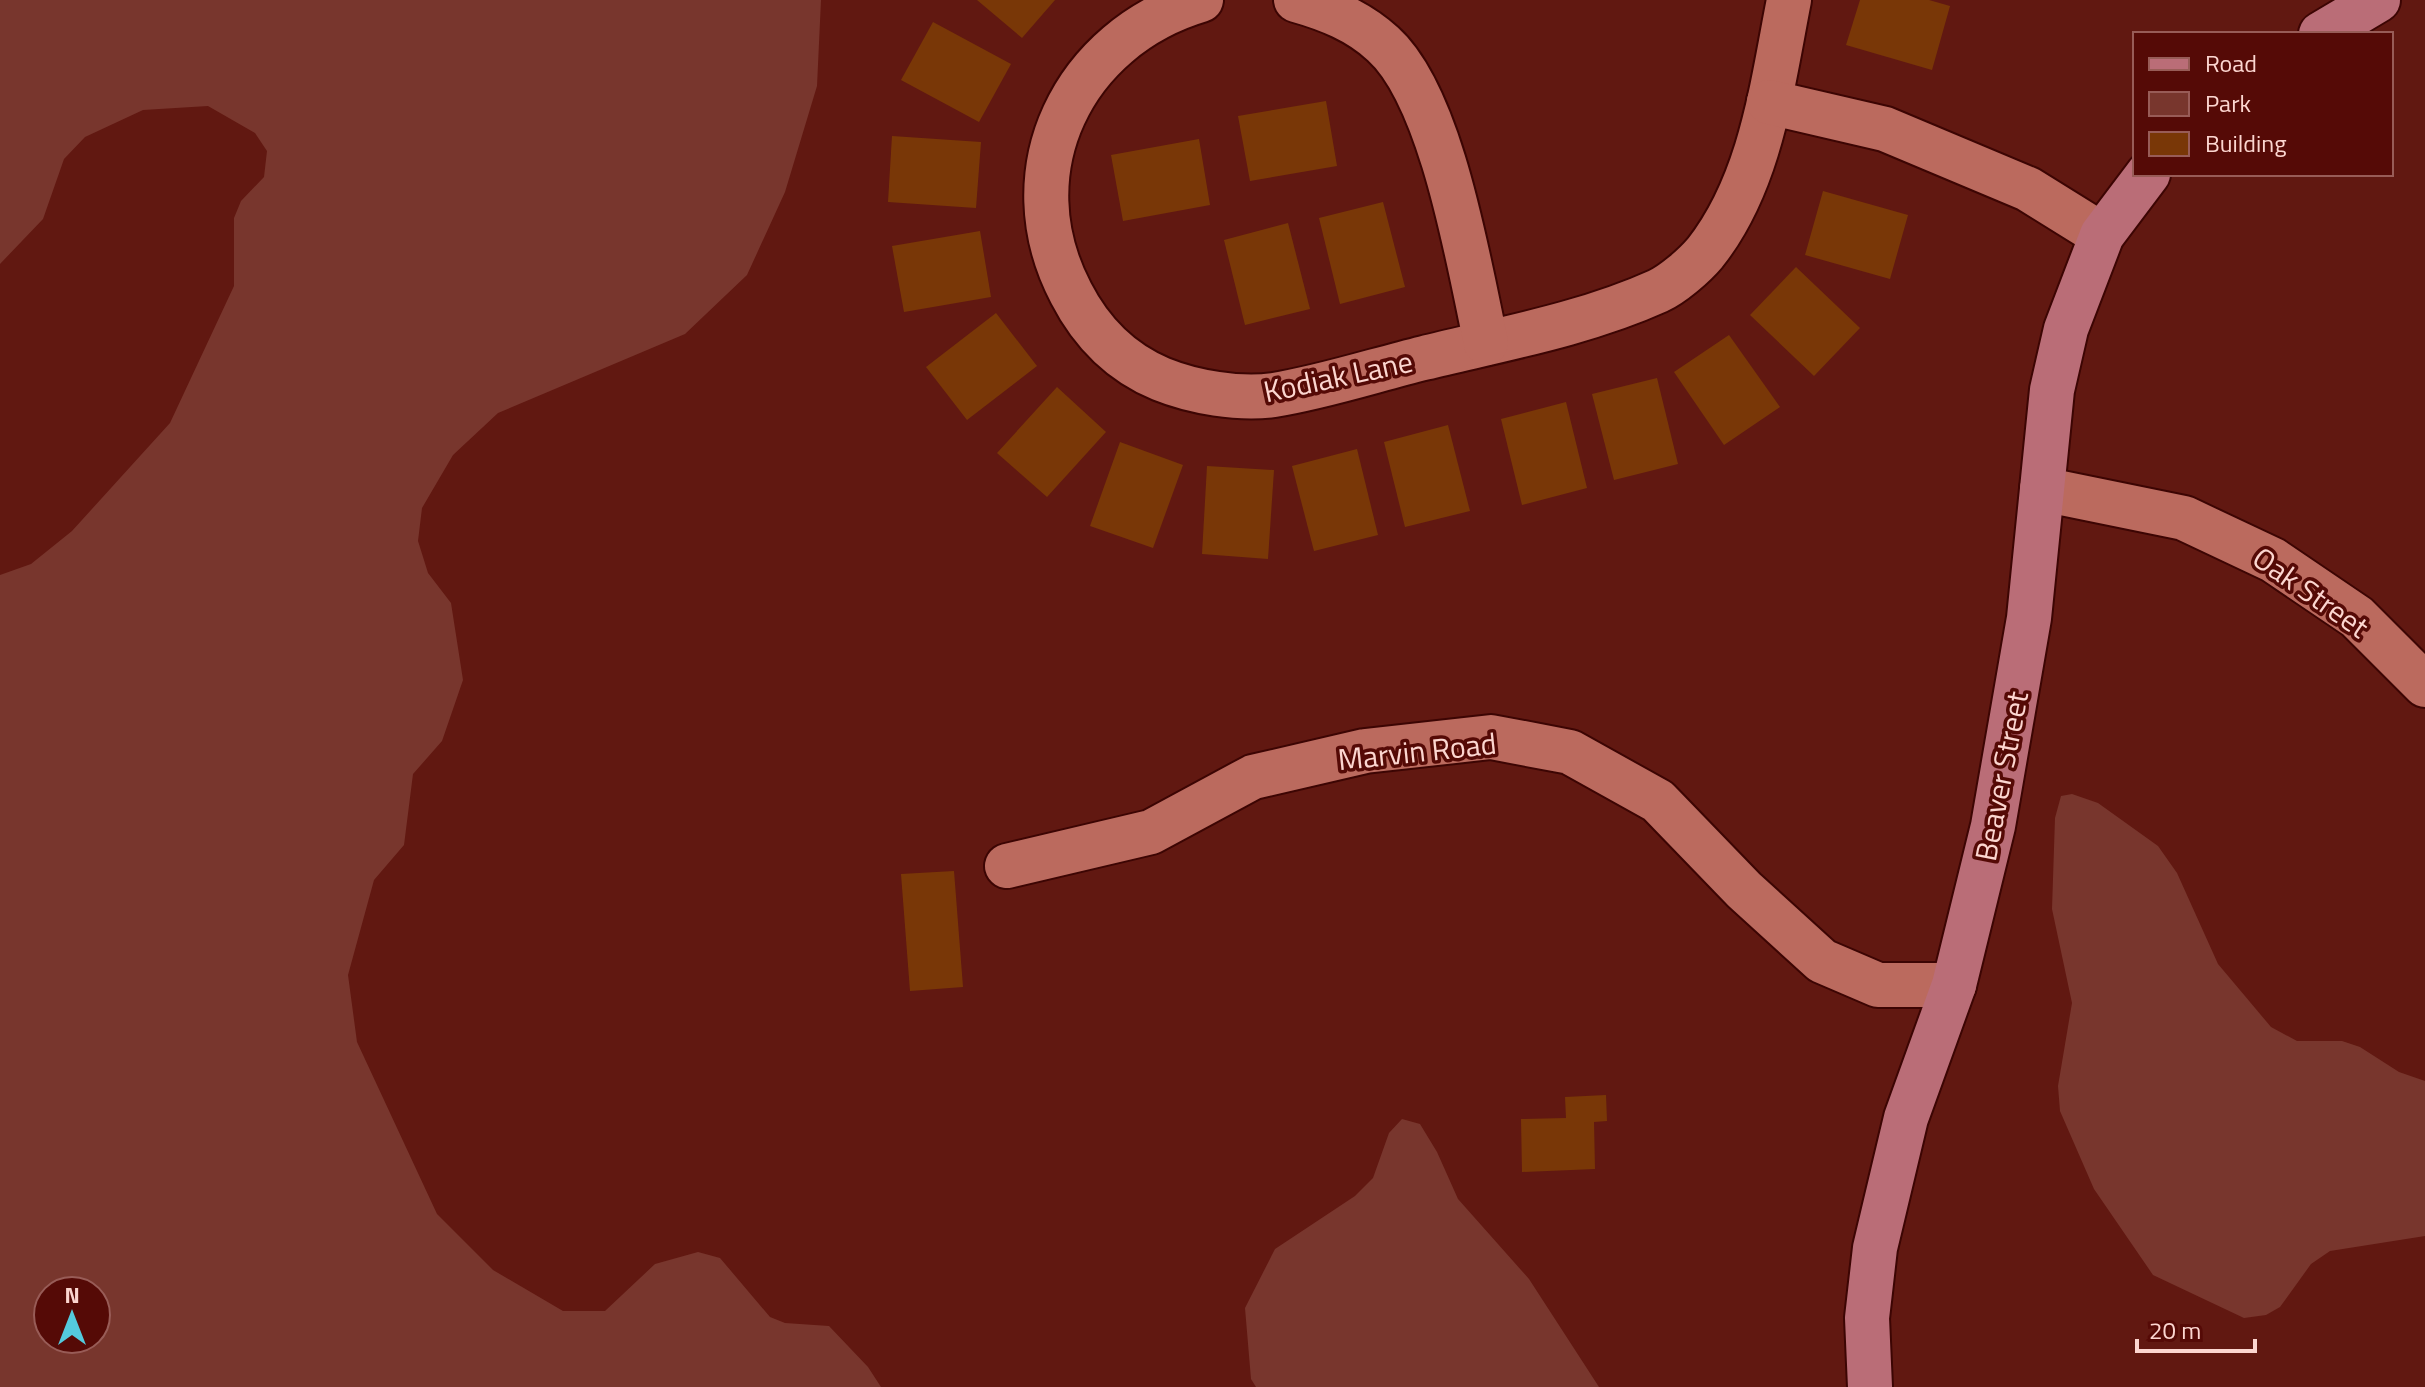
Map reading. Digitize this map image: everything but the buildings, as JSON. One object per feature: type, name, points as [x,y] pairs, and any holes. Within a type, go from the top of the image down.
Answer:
[{"type":"street","name":"Kodiak Lane","points":[[1201,0],[1168,10],[1113,49],[1068,102],[1045,169],[1045,221],[1058,270],[1084,318],[1116,354],[1160,379],[1204,392],[1271,396],[1584,317],[1661,290],[1702,257],[1725,225],[1749,174],[1769,102],[1789,0]]},
{"type":"street","points":[[1296,0],[1340,14],[1384,44],[1414,84],[1454,196],[1486,343]]},
{"type":"street","points":[[2324,32],[2378,0]]},
{"type":"street","points":[[1769,102],[1898,134],[2028,189],[2102,235]]},
{"type":"street","name":"Beaver Street","points":[[1870,1387],[1867,1318],[1875,1248],[1888,1182],[1906,1118],[1954,985],[1993,826],[2013,723],[2029,618],[2052,390],[2062,345],[2082,280],[2102,235],[2146,176]]},
{"type":"street","name":"Oak Street","points":[[2042,489],[2184,518],[2273,560],[2357,617],[2425,685]]},
{"type":"street","name":"Marvin Road","points":[[1007,866],[1151,832],[1253,777],[1365,751],[1491,737],[1570,752],[1658,801],[1744,890],[1822,961],[1878,985],[1954,985]]},
{"type":"green space","points":[[0,0],[821,0],[817,86],[785,192],[747,275],[685,334],[498,413],[453,455],[422,508],[418,541],[428,573],[451,603],[463,680],[442,741],[413,774],[404,845],[374,880],[348,975],[357,1042],[437,1214],[493,1270],[563,1311],[605,1311],[655,1264],[698,1252],[720,1258],[770,1317],[785,1323],[829,1326],[868,1367],[881,1387],[0,1387],[0,575],[31,564],[72,531],[170,423],[234,286],[234,218],[241,201],[264,177],[267,151],[255,133],[208,106],[143,110],[85,137],[64,159],[43,219],[0,264]]},
{"type":"green space","points":[[2072,794],[2098,803],[2158,846],[2177,873],[2218,964],[2271,1027],[2297,1041],[2342,1041],[2360,1047],[2399,1072],[2425,1081],[2425,1236],[2330,1251],[2311,1264],[2280,1307],[2266,1315],[2244,1318],[2153,1275],[2094,1189],[2060,1111],[2058,1086],[2072,1003],[2052,909],[2055,818],[2061,796]]},
{"type":"green space","points":[[1402,1119],[1420,1124],[1437,1152],[1458,1199],[1529,1279],[1599,1387],[1256,1387],[1251,1379],[1245,1308],[1275,1249],[1355,1196],[1373,1178],[1389,1133]]}]
